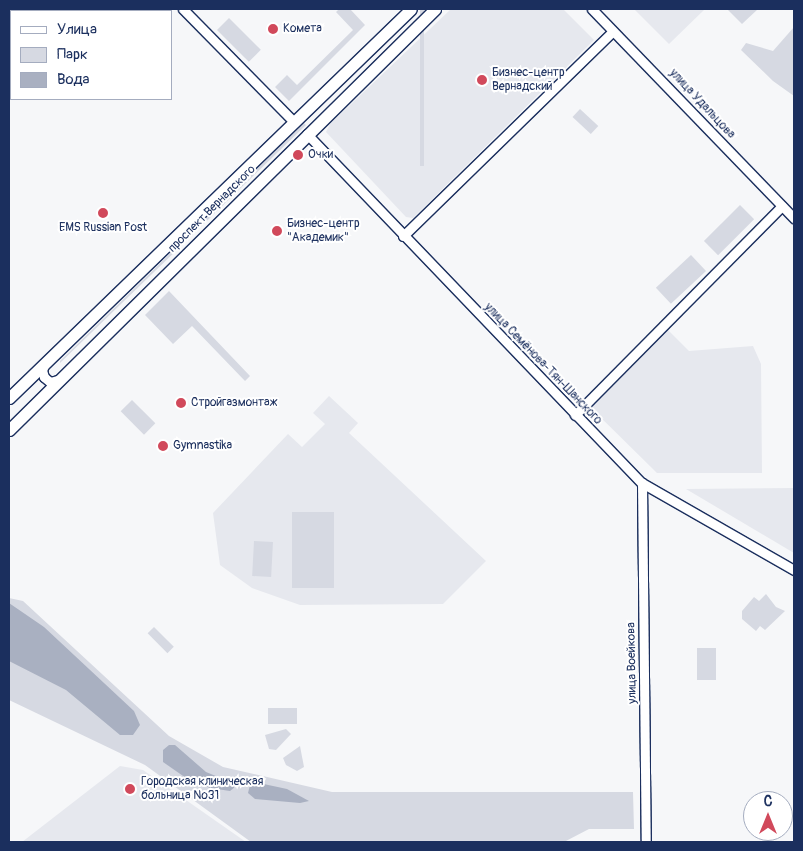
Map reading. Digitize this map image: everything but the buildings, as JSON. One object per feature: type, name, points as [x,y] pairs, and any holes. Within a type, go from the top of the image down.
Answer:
[{"type":"main road","name":"проспект Вернадского","points":[[9,398],[411,9]]},
{"type":"main road","name":"проспект Вернадского","points":[[9,430],[435,9]]},
{"type":"street","points":[[183,9],[294,122]]},
{"type":"street","name":"улица Удальцова","points":[[592,9],[794,218]]},
{"type":"street","points":[[403,236],[613,31]]},
{"type":"street","name":"улица Семёнова-Тян-Шанского","points":[[307,134],[642,483],[794,570]]},
{"type":"street","points":[[575,415],[782,206]]},
{"type":"street","points":[[45,363],[42,370],[46,380],[54,382],[61,379]]},
{"type":"street","name":"улица Воейкова","points":[[642,483],[646,842]]},
{"type":"shaded area","points":[[451,9],[563,9],[594,40],[413,218],[406,217],[326,132],[330,124]]},
{"type":"shaded area","points":[[634,9],[705,9],[669,44]]},
{"type":"shaded area","points":[[667,329],[689,351],[753,346],[761,364],[762,473],[657,473],[590,407]]},
{"type":"shaded area","points":[[329,396],[358,423],[349,433],[486,561],[443,604],[300,605],[252,588],[220,565],[213,513],[288,434],[302,447],[325,424],[313,413]]},
{"type":"shaded area","points":[[792,488],[794,488],[794,553],[686,489]]},
{"type":"shaded area","name":"Городская клиническая больница №31","points":[[120,766],[143,770],[246,842],[22,842]]},
{"type":"green space","points":[[339,9],[350,9],[365,25],[289,101],[275,87],[287,75],[297,85],[353,30],[336,12]]},
{"type":"green space","points":[[420,9],[424,9],[424,166],[420,166]]},
{"type":"green space","points":[[727,9],[758,9],[742,24]]},
{"type":"green space","points":[[229,18],[261,50],[249,62],[217,30]]},
{"type":"green space","points":[[794,27],[794,96],[773,81],[741,50],[746,43],[773,51]]},
{"type":"green space","points":[[580,109],[598,126],[591,134],[572,117]]},
{"type":"green space","points":[[304,123],[306,125],[60,363],[60,361]]},
{"type":"green space","points":[[740,205],[754,219],[718,255],[704,241]]},
{"type":"green space","points":[[691,255],[706,271],[671,304],[656,288]]},
{"type":"green space","points":[[169,291],[250,376],[245,381],[192,326],[173,344],[145,315]]},
{"type":"green space","points":[[132,400],[155,423],[144,435],[121,411]]},
{"type":"green space","points":[[292,512],[334,512],[334,588],[292,588]]},
{"type":"green space","points":[[254,541],[273,542],[271,577],[252,576]]},
{"type":"green space","points":[[766,594],[776,607],[785,611],[765,630],[760,626],[756,631],[742,619],[742,611],[754,597],[759,601]]},
{"type":"green space","points":[[9,598],[23,601],[169,736],[223,767],[332,792],[633,792],[634,829],[589,829],[564,842],[251,842],[145,765],[9,700]]},
{"type":"green space","points":[[154,627],[174,647],[167,653],[148,633]]},
{"type":"green space","points":[[697,648],[716,648],[716,680],[697,680]]},
{"type":"green space","points":[[268,708],[297,708],[297,724],[268,724]]},
{"type":"green space","points":[[286,729],[291,734],[276,750],[269,749],[265,735]]},
{"type":"green space","points":[[300,746],[304,767],[297,771],[286,765],[283,758]]},
{"type":"water","points":[[9,603],[44,627],[134,711],[140,725],[133,735],[120,735],[66,690],[9,661]]},
{"type":"water","points":[[169,745],[175,745],[206,772],[233,783],[235,787],[230,791],[210,788],[186,778],[163,762],[163,750]]},
{"type":"water","points":[[259,783],[287,789],[309,801],[300,803],[255,799],[248,793],[250,785]]},
{"type":"place","name":"Комета","points":[[273,29]]},
{"type":"place","name":"Бизнес-центр Вернадский","points":[[482,80]]},
{"type":"place","name":"Очки","points":[[298,155]]},
{"type":"place","name":"EMS Russian Post","points":[[103,213]]},
{"type":"place","name":"Бизнес-центр \"Академик\"","points":[[277,231]]},
{"type":"place","name":"Стройгазмонтаж","points":[[181,403]]},
{"type":"place","name":"Gymnastika","points":[[163,446]]},
{"type":"place","name":"Городская клиническая больница №31","points":[[130,789]]}]
